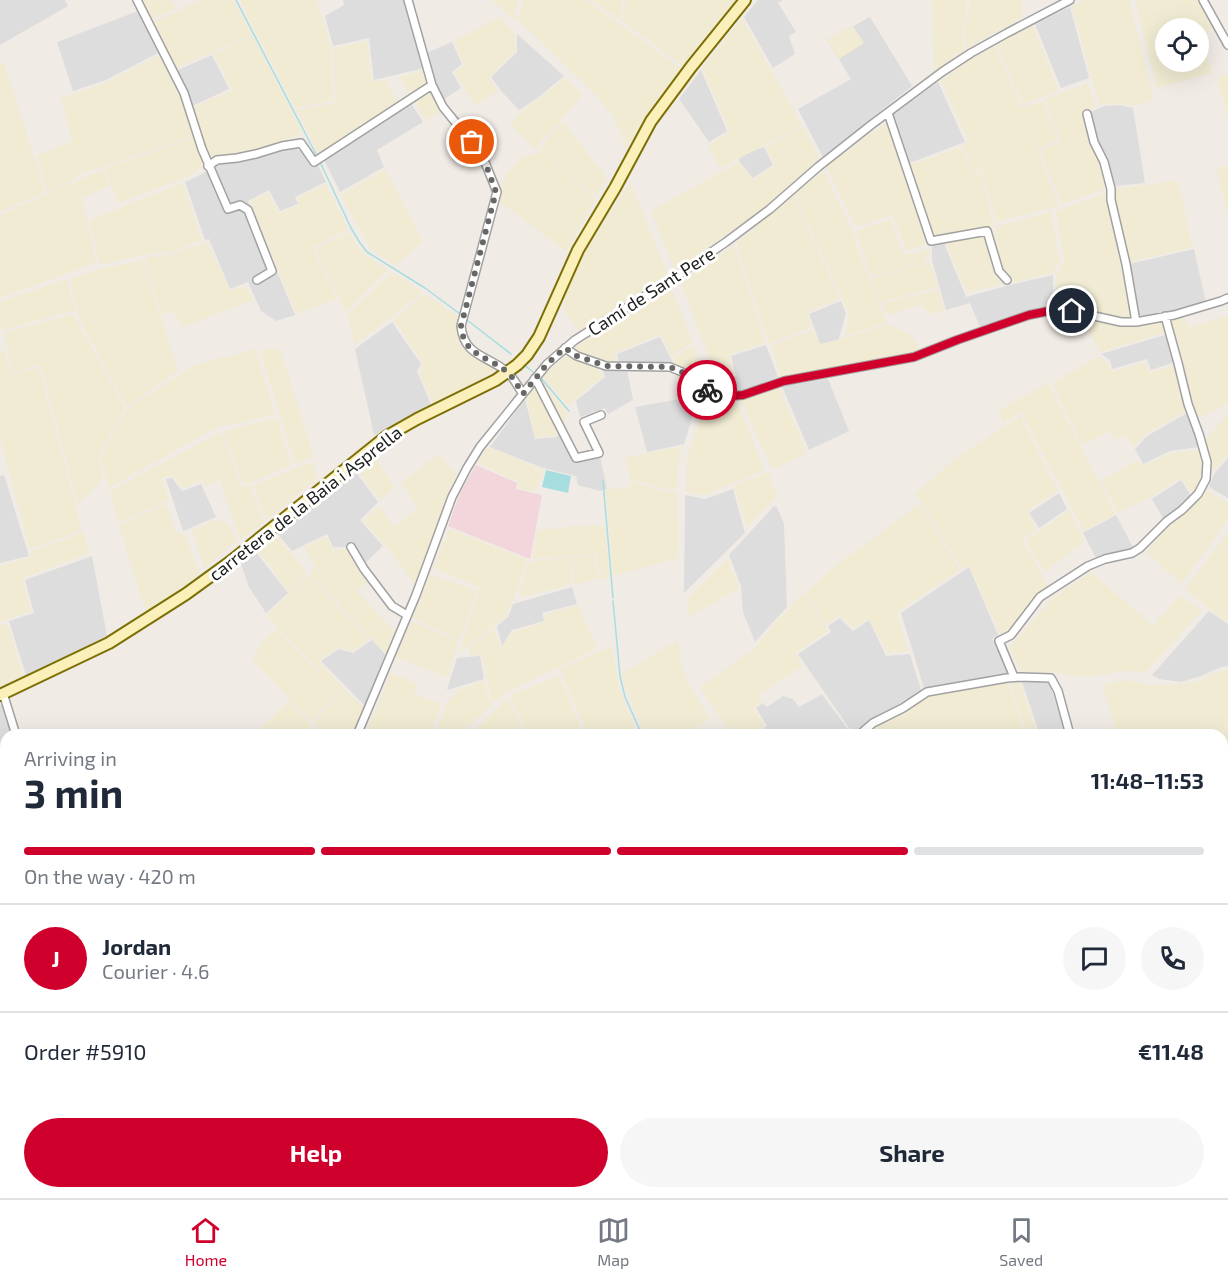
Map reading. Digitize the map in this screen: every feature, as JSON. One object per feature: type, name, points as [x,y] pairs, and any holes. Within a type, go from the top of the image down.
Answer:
[{"type":"main road","name":"carretera de la Baia i Asprella","points":[[2,694],[109,643],[178,599],[230,562],[387,436],[508,372],[527,355],[539,336],[578,250],[651,121],[745,0]]},
{"type":"street","points":[[137,0],[184,93],[208,166],[228,209],[240,205],[248,210],[272,271],[257,279]]},
{"type":"street","points":[[408,0],[432,85],[443,107],[482,154],[496,192],[461,326],[462,339],[468,347],[508,372],[523,394]]},
{"type":"street","name":"Camí de Sant Pere","points":[[360,729],[407,615],[452,497],[480,447],[547,364],[575,340],[726,242],[770,209],[818,167],[942,72],[971,53],[1070,0]]},
{"type":"street","points":[[1203,0],[1228,45]]},
{"type":"street","points":[[208,166],[217,160],[237,158],[301,143],[314,162],[432,85]]},
{"type":"street","points":[[888,112],[931,241],[987,231],[999,271],[1007,280]]},
{"type":"street","points":[[1087,114],[1094,142],[1104,162],[1112,189],[1111,200],[1126,264],[1136,322]]},
{"type":"street","points":[[565,348],[577,356],[606,366],[670,367],[682,372],[703,388],[730,396],[743,395],[784,381],[914,357],[1029,315],[1049,311],[1072,311],[1121,322],[1136,322],[1221,302],[1228,298]]},
{"type":"street","points":[[1014,677],[999,641],[1011,634],[1040,597],[1088,566],[1105,559],[1132,553],[1140,548],[1198,494],[1206,479],[1207,462],[1188,404],[1165,316]]},
{"type":"street","points":[[535,378],[576,458],[599,453],[584,422],[601,415]]},
{"type":"street","points":[[351,547],[392,606],[407,615]]},
{"type":"street","points":[[866,729],[927,692],[1014,677],[1051,678],[1058,691],[1068,729]]},
{"type":"street","points":[[2,694],[14,729]]},
{"type":"shaded area","points":[[0,0],[65,0],[68,6],[0,45]]},
{"type":"shaded area","points":[[140,0],[171,0],[176,9],[150,20]]},
{"type":"shaded area","points":[[203,0],[233,0],[252,35],[174,69],[151,23]]},
{"type":"shaded area","points":[[239,0],[316,0],[332,49],[332,101],[295,108]]},
{"type":"shaded area","points":[[343,0],[405,0],[424,68],[374,80],[369,38],[333,46],[325,16],[344,5]]},
{"type":"shaded area","points":[[492,0],[518,0],[515,21]]},
{"type":"shaded area","points":[[523,0],[586,0],[682,69],[626,148],[613,115],[590,89],[519,21]]},
{"type":"shaded area","points":[[591,0],[623,0],[620,20]]},
{"type":"shaded area","points":[[626,0],[738,0],[684,67],[622,21]]},
{"type":"shaded area","points":[[758,0],[783,0],[778,3],[796,32],[789,36],[795,54],[773,68],[744,17]]},
{"type":"shaded area","points":[[932,0],[967,0],[963,32],[964,50],[934,72]]},
{"type":"shaded area","points":[[970,0],[1022,0],[1022,18],[967,48],[965,31]]},
{"type":"shaded area","points":[[1084,0],[1129,0],[1152,94],[1150,101],[1132,106],[1119,103],[1099,105],[1072,6]]},
{"type":"shaded area","points":[[1135,0],[1202,0],[1217,27],[1209,30],[1209,18],[1155,18],[1155,72],[1209,72],[1209,62],[1212,73],[1157,88]]},
{"type":"shaded area","points":[[1070,7],[1089,78],[1061,88],[1035,24]]},
{"type":"shaded area","points":[[138,11],[158,53],[106,80],[73,91],[57,42]]},
{"type":"shaded area","points":[[499,17],[515,33],[515,51],[489,77],[498,91],[475,106],[455,73],[464,65],[454,41]]},
{"type":"shaded area","points":[[870,17],[912,86],[823,157],[798,109],[851,79],[827,40]]},
{"type":"shaded area","points":[[742,18],[802,126],[720,168],[708,146],[730,132],[702,68]]},
{"type":"shaded area","points":[[853,26],[864,43],[839,59],[827,40]]},
{"type":"shaded area","points":[[1033,26],[1059,91],[1023,104],[997,44]]},
{"type":"shaded area","points":[[517,34],[564,76],[519,110],[491,77],[517,52]]},
{"type":"shaded area","points":[[253,36],[302,132],[297,136],[242,154],[209,160],[192,108],[232,90],[214,54]]},
{"type":"shaded area","points":[[367,41],[372,82],[387,80],[398,103],[320,156],[297,110],[335,103],[334,48]]},
{"type":"shaded area","points":[[452,42],[462,64],[452,72],[461,88],[443,100],[435,84],[426,53]]},
{"type":"shaded area","points":[[995,46],[1021,107],[1043,101],[1058,140],[1037,150],[1059,206],[996,222],[982,169],[973,170],[963,145],[969,142],[941,81],[971,59]]},
{"type":"shaded area","points":[[159,55],[180,94],[194,136],[83,173],[48,192],[36,156],[72,141],[61,99],[107,82]]},
{"type":"shaded area","points":[[212,55],[229,89],[192,106],[176,71]]},
{"type":"shaded area","points":[[4,63],[45,192],[0,212],[0,65]]},
{"type":"shaded area","points":[[701,70],[727,131],[709,142],[679,99]]},
{"type":"shaded area","points":[[422,71],[441,112],[425,120],[400,77]]},
{"type":"shaded area","points":[[1228,74],[1228,118],[1217,79]]},
{"type":"shaded area","points":[[565,78],[583,94],[541,141],[536,150],[510,124]]},
{"type":"shaded area","points":[[938,82],[965,142],[907,164],[892,115]]},
{"type":"shaded area","points":[[1088,83],[1095,106],[1081,114],[1105,184],[1103,190],[1062,204],[1040,151],[1061,141],[1045,99]]},
{"type":"shaded area","points":[[411,103],[423,122],[377,150],[384,167],[340,192],[324,160]]},
{"type":"shaded area","points":[[1119,105],[1133,108],[1145,183],[1115,186],[1096,141],[1089,113],[1104,106]]},
{"type":"shaded area","points":[[890,120],[930,243],[907,251],[892,215],[856,227],[826,166]]},
{"type":"shaded area","points":[[563,122],[607,178],[596,197],[539,149]]},
{"type":"shaded area","points":[[803,127],[820,158],[764,208],[675,271],[651,211],[739,162],[753,180],[775,165],[766,148]]},
{"type":"shaded area","points":[[194,138],[204,166],[187,177],[118,203],[105,168]]},
{"type":"shaded area","points":[[764,147],[773,165],[753,178],[739,161],[740,156]]},
{"type":"shaded area","points":[[961,147],[973,173],[981,172],[994,226],[933,238],[910,165]]},
{"type":"shaded area","points":[[296,148],[302,152],[310,166],[318,165],[326,182],[295,197],[298,204],[280,211],[269,190],[248,201],[295,315],[276,321],[261,311],[248,282],[230,289],[209,239],[205,240],[185,182],[213,167]]},
{"type":"shaded area","points":[[541,152],[596,199],[566,252],[498,200],[499,190],[507,174],[522,157]]},
{"type":"shaded area","points":[[1228,165],[1228,216],[1216,168]]},
{"type":"shaded area","points":[[103,169],[110,186],[82,198],[96,263],[0,298],[0,215]]},
{"type":"shaded area","points":[[385,169],[423,241],[396,266],[370,248],[341,195]]},
{"type":"shaded area","points":[[824,171],[852,231],[887,323],[845,336],[849,313],[794,194]]},
{"type":"shaded area","points":[[1178,181],[1193,247],[1129,262],[1116,205],[1115,189]]},
{"type":"shaded area","points":[[630,182],[668,275],[584,331],[578,331],[564,309],[566,291],[595,228],[610,212]]},
{"type":"shaded area","points":[[183,183],[202,240],[166,254],[163,251],[100,265],[89,220]]},
{"type":"shaded area","points":[[326,184],[348,229],[312,248],[337,299],[296,314],[250,201],[268,193],[280,214],[299,205],[297,198]]},
{"type":"shaded area","points":[[1105,194],[1113,218],[1120,263],[1129,298],[1130,318],[1073,307],[1056,307],[1056,275],[1064,262],[1056,211]]},
{"type":"shaded area","points":[[793,196],[840,299],[807,312],[812,327],[769,344],[736,243]]},
{"type":"shaded area","points":[[1051,212],[1060,262],[1052,273],[1015,282],[1002,267],[994,233],[996,227]]},
{"type":"shaded area","points":[[890,219],[904,255],[931,249],[924,263],[871,277],[856,231]]},
{"type":"shaded area","points":[[349,232],[365,255],[388,270],[346,312],[315,249]]},
{"type":"shaded area","points":[[986,235],[991,258],[1003,283],[967,293],[946,243]]},
{"type":"shaded area","points":[[207,242],[231,291],[246,286],[253,300],[184,327],[172,311],[162,315],[145,259],[162,254],[165,257]]},
{"type":"shaded area","points":[[944,243],[966,297],[1053,275],[1053,306],[980,327],[970,303],[946,310],[932,260],[932,245]]},
{"type":"shaded area","points":[[734,245],[765,343],[729,355],[734,375],[711,384],[710,359],[681,284]]},
{"type":"shaded area","points":[[1194,249],[1206,303],[1139,319],[1129,264]]},
{"type":"shaded area","points":[[143,260],[178,371],[127,407],[79,318],[70,279],[100,269]]},
{"type":"shaded area","points":[[930,262],[938,287],[880,302],[871,279]]},
{"type":"shaded area","points":[[392,272],[423,292],[355,345],[348,315]]},
{"type":"shaded area","points":[[67,279],[75,310],[3,330],[2,327],[0,328],[0,302]]},
{"type":"shaded area","points":[[671,288],[693,342],[671,356],[661,334],[615,353],[616,362],[601,361],[573,348]]},
{"type":"shaded area","points":[[938,290],[945,310],[930,314],[920,305],[887,315],[882,303]]},
{"type":"shaded area","points":[[424,294],[459,317],[457,331],[460,346],[496,369],[433,404],[419,372],[423,364],[394,320]]},
{"type":"shaded area","points":[[841,301],[846,314],[834,355],[825,357],[809,314]]},
{"type":"shaded area","points":[[73,314],[125,408],[98,457],[103,478],[78,505],[41,365],[13,372],[4,333]]},
{"type":"shaded area","points":[[1228,315],[1228,403],[1204,416],[1196,417],[1179,344],[1169,319],[1183,316],[1191,328]]},
{"type":"shaded area","points":[[1081,316],[1121,326],[1163,321],[1167,332],[1100,352]]},
{"type":"shaded area","points":[[392,322],[421,364],[417,371],[431,405],[374,435],[355,349]]},
{"type":"shaded area","points":[[889,325],[910,334],[920,350],[906,355],[781,377],[771,346],[813,330],[820,344]]},
{"type":"shaded area","points":[[1168,334],[1175,362],[1151,370],[1147,359],[1112,369],[1110,360],[1101,354]]},
{"type":"shaded area","points":[[660,337],[674,365],[619,362],[617,354]]},
{"type":"shaded area","points":[[694,345],[701,373],[693,376],[685,367],[677,367],[673,358]]},
{"type":"shaded area","points":[[766,345],[778,377],[734,393],[711,387],[736,376],[731,356]]},
{"type":"shaded area","points":[[256,349],[275,415],[217,427],[109,488],[100,458],[127,409],[195,365]]},
{"type":"shaded area","points":[[280,349],[314,457],[295,464],[260,350]]},
{"type":"shaded area","points":[[4,350],[10,374],[39,368],[82,530],[30,549],[0,439],[0,351]]},
{"type":"shaded area","points":[[566,356],[597,367],[603,378],[568,406],[543,376]]},
{"type":"shaded area","points":[[1099,356],[1112,372],[1146,362],[1150,373],[1176,365],[1187,411],[1145,434],[1133,448],[1126,435],[1116,440],[1110,431],[1083,445],[1052,384]]},
{"type":"shaded area","points":[[602,368],[627,369],[633,400],[608,414],[605,408],[580,417],[576,401],[605,377]]},
{"type":"shaded area","points":[[828,379],[849,431],[809,450],[782,386]]},
{"type":"shaded area","points":[[541,380],[568,414],[556,436],[535,437],[526,397]]},
{"type":"shaded area","points":[[1048,383],[1115,514],[1084,531],[1021,412],[1004,423],[998,411]]},
{"type":"shaded area","points":[[779,387],[807,453],[772,469],[741,401]]},
{"type":"shaded area","points":[[708,396],[737,400],[764,470],[705,495],[686,492],[687,458]]},
{"type":"shaded area","points":[[691,397],[695,409],[684,444],[647,452],[635,407]]},
{"type":"shaded area","points":[[525,399],[535,439],[556,437],[561,433],[575,462],[600,457],[607,489],[600,491],[578,485],[576,476],[543,468],[490,447]]},
{"type":"shaded area","points":[[1187,413],[1199,447],[1170,451],[1143,464],[1135,449],[1147,436]]},
{"type":"shaded area","points":[[1228,413],[1228,453],[1212,471],[1205,441]]},
{"type":"shaded area","points":[[1020,416],[1058,491],[1027,511],[1036,529],[1022,540],[1049,588],[1034,598],[1010,632],[1001,635],[969,566],[962,569],[922,503],[914,495],[955,459]]},
{"type":"shaded area","points":[[277,418],[291,465],[243,484],[223,431]]},
{"type":"shaded area","points":[[221,432],[241,487],[249,485],[264,523],[240,540],[220,480],[206,487],[202,480],[183,488],[172,475],[162,478],[169,500],[118,523],[110,491]]},
{"type":"shaded area","points":[[682,446],[678,464],[677,489],[666,489],[631,479],[625,458]]},
{"type":"shaded area","points":[[488,447],[544,470],[535,492],[518,488],[519,482],[477,463]]},
{"type":"shaded area","points":[[1199,450],[1203,469],[1201,480],[1193,494],[1180,478],[1149,498],[1118,512],[1101,481],[1138,460],[1142,466],[1171,453]]},
{"type":"shaded area","points":[[439,454],[457,474],[415,584],[386,546],[363,521],[379,506],[394,527],[418,509],[401,483]]},
{"type":"shaded area","points":[[374,456],[395,487],[380,500],[358,470]]},
{"type":"shaded area","points":[[1228,458],[1228,498],[1209,487],[1214,474]]},
{"type":"shaded area","points":[[313,461],[317,479],[266,520],[253,486]]},
{"type":"shaded area","points":[[476,465],[517,483],[516,489],[542,495],[530,559],[448,526],[461,491]]},
{"type":"shaded area","points":[[355,471],[378,502],[360,520],[383,546],[361,567],[348,547],[333,547],[327,534],[292,551],[276,532]]},
{"type":"shaded area","points":[[768,472],[777,496],[747,528],[734,486]]},
{"type":"shaded area","points":[[4,475],[29,556],[0,563],[0,476]]},
{"type":"shaded area","points":[[172,478],[182,491],[201,484],[216,517],[183,531],[166,479]]},
{"type":"shaded area","points":[[1181,480],[1191,496],[1164,520],[1152,499]]},
{"type":"shaded area","points":[[630,481],[663,491],[678,492],[678,558],[613,576],[606,491],[631,487]]},
{"type":"shaded area","points":[[733,489],[745,533],[684,593],[685,495],[705,499]]},
{"type":"shaded area","points":[[1206,490],[1228,503],[1228,520],[1181,584],[1147,553],[1163,531],[1179,519]]},
{"type":"shaded area","points":[[1059,493],[1067,509],[1039,528],[1029,513]]},
{"type":"shaded area","points":[[166,504],[176,532],[185,535],[200,574],[147,614],[119,525]]},
{"type":"shaded area","points":[[920,504],[960,570],[897,612],[908,652],[888,653],[869,619],[853,628],[840,615],[826,624],[806,592],[838,564]]},
{"type":"shaded area","points":[[774,506],[777,507],[784,524],[787,607],[755,642],[743,612],[741,586],[729,555]]},
{"type":"shaded area","points":[[1069,510],[1085,542],[1044,572],[1026,541]]},
{"type":"shaded area","points":[[1116,515],[1134,549],[1096,558],[1083,533]]},
{"type":"shaded area","points":[[215,520],[229,523],[237,541],[204,568],[192,530]]},
{"type":"shaded area","points":[[604,525],[610,578],[600,579],[596,553],[571,557],[566,527]]},
{"type":"shaded area","points":[[565,528],[570,556],[533,559],[538,530]]},
{"type":"shaded area","points":[[450,529],[528,560],[506,617],[459,653],[479,587],[433,568]]},
{"type":"shaded area","points":[[84,532],[90,553],[23,578],[31,611],[0,622],[0,566],[32,557],[30,552]]},
{"type":"shaded area","points":[[1228,532],[1228,622],[1185,590]]},
{"type":"shaded area","points":[[275,533],[307,573],[289,592],[256,548]]},
{"type":"shaded area","points":[[326,537],[333,550],[347,549],[367,583],[356,590],[394,631],[386,653],[338,603],[344,596],[315,566],[304,547]]},
{"type":"shaded area","points":[[254,550],[288,593],[266,613],[249,587],[239,559]]},
{"type":"shaded area","points":[[594,554],[598,579],[574,585],[571,559]]},
{"type":"shaded area","points":[[92,556],[107,636],[26,675],[9,621],[34,613],[25,580]]},
{"type":"shaded area","points":[[569,557],[571,584],[523,597],[519,593],[530,562]]},
{"type":"shaded area","points":[[727,559],[739,588],[689,617],[687,599]]},
{"type":"shaded area","points":[[969,567],[998,635],[992,639],[1006,666],[1008,675],[924,688],[901,613]]},
{"type":"shaded area","points":[[315,568],[343,596],[336,601],[310,574]]},
{"type":"shaded area","points":[[1091,572],[1153,626],[1179,596],[1202,610],[1146,672],[1126,671],[1086,677],[1022,672],[1009,648],[1054,597]]},
{"type":"shaded area","points":[[308,575],[370,639],[353,651],[339,647],[319,660],[323,666],[318,669],[267,616]]},
{"type":"shaded area","points":[[430,575],[476,590],[460,640],[413,618]]},
{"type":"shaded area","points":[[572,587],[577,604],[542,613],[544,621],[512,630],[502,646],[497,626],[508,617],[513,604]]},
{"type":"shaded area","points":[[804,593],[828,631],[795,653],[803,666],[758,695],[761,703],[754,708],[764,725],[759,729],[728,729],[701,690],[701,686],[753,650]]},
{"type":"shaded area","points":[[578,605],[597,648],[510,690],[492,703],[482,655],[470,655],[470,647],[494,629],[501,647],[513,632],[545,622],[544,615]]},
{"type":"shaded area","points":[[1209,611],[1228,624],[1228,666],[1181,682],[1159,679],[1152,675]]},
{"type":"shaded area","points":[[840,618],[853,631],[869,620],[886,656],[910,654],[921,690],[901,705],[871,721],[862,729],[850,729],[798,654],[831,632],[828,626]]},
{"type":"shaded area","points":[[412,621],[458,641],[448,678],[396,657]]},
{"type":"shaded area","points":[[7,623],[24,678],[0,689],[0,626]]},
{"type":"shaded area","points":[[277,629],[317,671],[324,667],[344,688],[311,721],[252,660],[265,638]]},
{"type":"shaded area","points":[[372,640],[385,654],[366,707],[321,661],[339,649],[353,653]]},
{"type":"shaded area","points":[[678,640],[681,664],[689,685],[710,719],[694,729],[643,729],[622,674]]},
{"type":"shaded area","points":[[612,646],[619,688],[635,727],[630,729],[585,729],[560,669]]},
{"type":"shaded area","points":[[480,656],[484,679],[447,690],[457,658]]},
{"type":"shaded area","points":[[1228,670],[1228,729],[1116,729],[1102,685],[1125,680],[1149,685],[1197,682],[1219,671]]},
{"type":"shaded area","points":[[391,673],[417,684],[414,694],[441,704],[432,729],[368,729]]},
{"type":"shaded area","points":[[559,676],[581,729],[524,729],[510,695]]},
{"type":"shaded area","points":[[484,681],[490,706],[464,729],[438,729],[445,704],[459,690]]},
{"type":"shaded area","points":[[1020,682],[1036,729],[1025,729],[1011,683]]},
{"type":"shaded area","points":[[1022,682],[1046,682],[1050,685],[1064,729],[1038,729]]},
{"type":"shaded area","points":[[1009,683],[1023,729],[871,729],[929,695]]},
{"type":"shaded area","points":[[345,690],[365,708],[355,729],[320,729],[313,722]]},
{"type":"shaded area","points":[[822,694],[848,729],[763,729],[767,726],[756,708],[763,703],[767,707],[783,696],[793,699],[799,707]]},
{"type":"shaded area","points":[[508,698],[521,729],[477,729]]},
{"type":"shaded area","points":[[289,701],[312,725],[308,729],[261,728]]},
{"type":"shaded area","points":[[2,705],[10,729],[0,729],[0,706]]},
{"type":"water","points":[[546,470],[571,476],[568,493],[542,487]]},
{"type":"waterway","points":[[236,0],[317,156]]},
{"type":"waterway","points":[[320,162],[351,228],[367,252],[425,288],[460,314]]},
{"type":"waterway","points":[[467,320],[511,354]]},
{"type":"waterway","points":[[523,364],[533,372]]},
{"type":"waterway","points":[[541,378],[569,411]]},
{"type":"waterway","points":[[603,481],[613,598]]},
{"type":"waterway","points":[[613,601],[620,676],[625,697],[639,729]]},
{"type":"way so far","points":[[472,142],[482,154],[496,192],[461,326],[462,339],[468,347],[508,372],[523,394],[547,364],[565,348],[577,356],[606,366],[670,367],[682,372],[707,390]]},
{"type":"route","points":[[707,390],[730,396],[743,395],[784,381],[914,357],[1029,315],[1049,311],[1072,311]]}]
